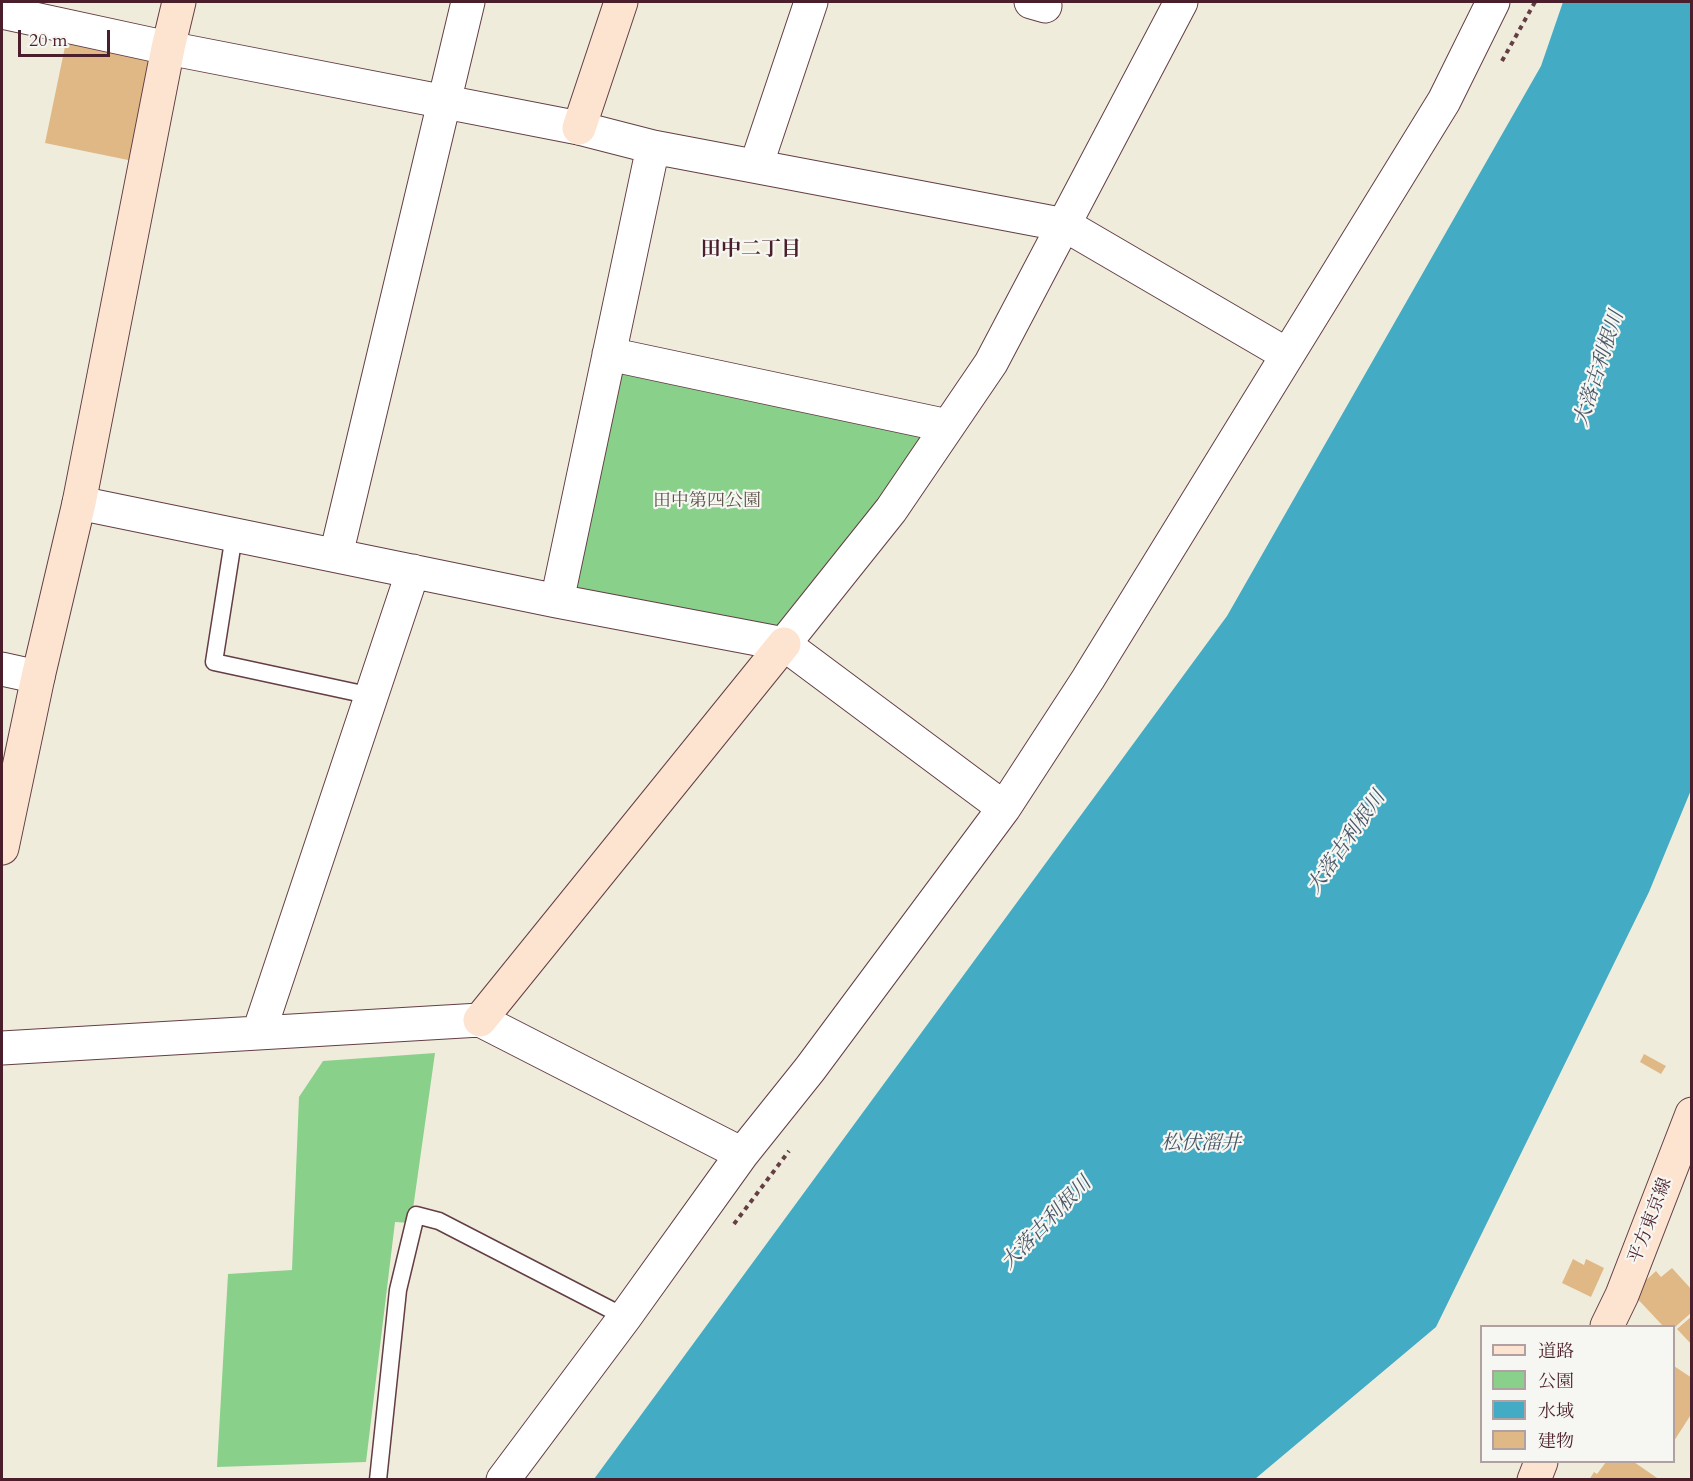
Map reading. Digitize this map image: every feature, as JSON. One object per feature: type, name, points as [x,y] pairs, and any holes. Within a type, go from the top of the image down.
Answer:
[{"type":"street","points":[[2,848],[38,677],[79,503],[179,2]]},
{"type":"street","points":[[336,555],[468,2]]},
{"type":"street","points":[[579,128],[621,2]]},
{"type":"street","points":[[756,166],[811,2]]},
{"type":"street","points":[[480,1020],[891,510],[991,363],[1181,2]]},
{"type":"street","points":[[503,1479],[625,1317],[742,1154],[817,1060],[1004,808],[1088,680],[1444,101],[1493,2]]},
{"type":"street","points":[[2,12],[168,48],[579,128],[653,147],[1065,225],[1287,356]]},
{"type":"street","points":[[557,601],[653,147]]},
{"type":"street","points":[[609,354],[948,426]]},
{"type":"street","points":[[79,503],[557,601],[784,644],[1004,808]]},
{"type":"street","points":[[259,1032],[413,571]]},
{"type":"street","points":[[2,669],[38,677]]},
{"type":"street","points":[[2,1048],[480,1020],[742,1154]]},
{"type":"street","name":"平方東京線","points":[[1608,1325],[1623,1295],[1692,1114]]},
{"type":"street","points":[[1534,1479],[1540,1463]]},
{"type":"lane","points":[[234,535],[214,662],[372,696]]},
{"type":"lane","points":[[378,1479],[398,1290],[416,1215],[439,1221],[625,1317]]},
{"type":"green space","name":"田中第四公園","points":[[609,354],[948,426],[784,644],[557,601]]},
{"type":"green space","points":[[435,1053],[411,1223],[395,1222],[366,1462],[217,1467],[228,1274],[292,1270],[299,1097],[323,1061]]},
{"type":"water","name":"松伏溜井","points":[[1563,2],[1691,2],[1691,790],[1649,892],[1436,1327],[1255,1479],[594,1479],[1227,616],[1541,66]]},
{"type":"building","points":[[67,37],[155,55],[133,161],[45,143]]},
{"type":"building","points":[[1644,1054],[1666,1066],[1661,1074],[1640,1062]]},
{"type":"building","points":[[1573,1259],[1584,1265],[1586,1259],[1604,1268],[1591,1297],[1562,1283]]},
{"type":"building","points":[[1672,1268],[1692,1290],[1692,1312],[1675,1327],[1675,1325],[1662,1325],[1632,1293],[1656,1271],[1661,1277]]},
{"type":"building","points":[[1692,1316],[1692,1345],[1677,1329]]},
{"type":"building","points":[[1675,1367],[1692,1378],[1692,1413],[1675,1439]]},
{"type":"building","points":[[1605,1463],[1635,1463],[1660,1480],[1589,1480],[1594,1472],[1597,1474]]},
{"type":"district","name":"田中二丁目","points":[[751,250]]},
{"type":"water label","name":"大落古利根川","points":[[1600,369]]},
{"type":"water label","name":"大落古利根川","points":[[1347,843]]},
{"type":"water label","name":"大落古利根川","points":[[1047,1224]]}]
